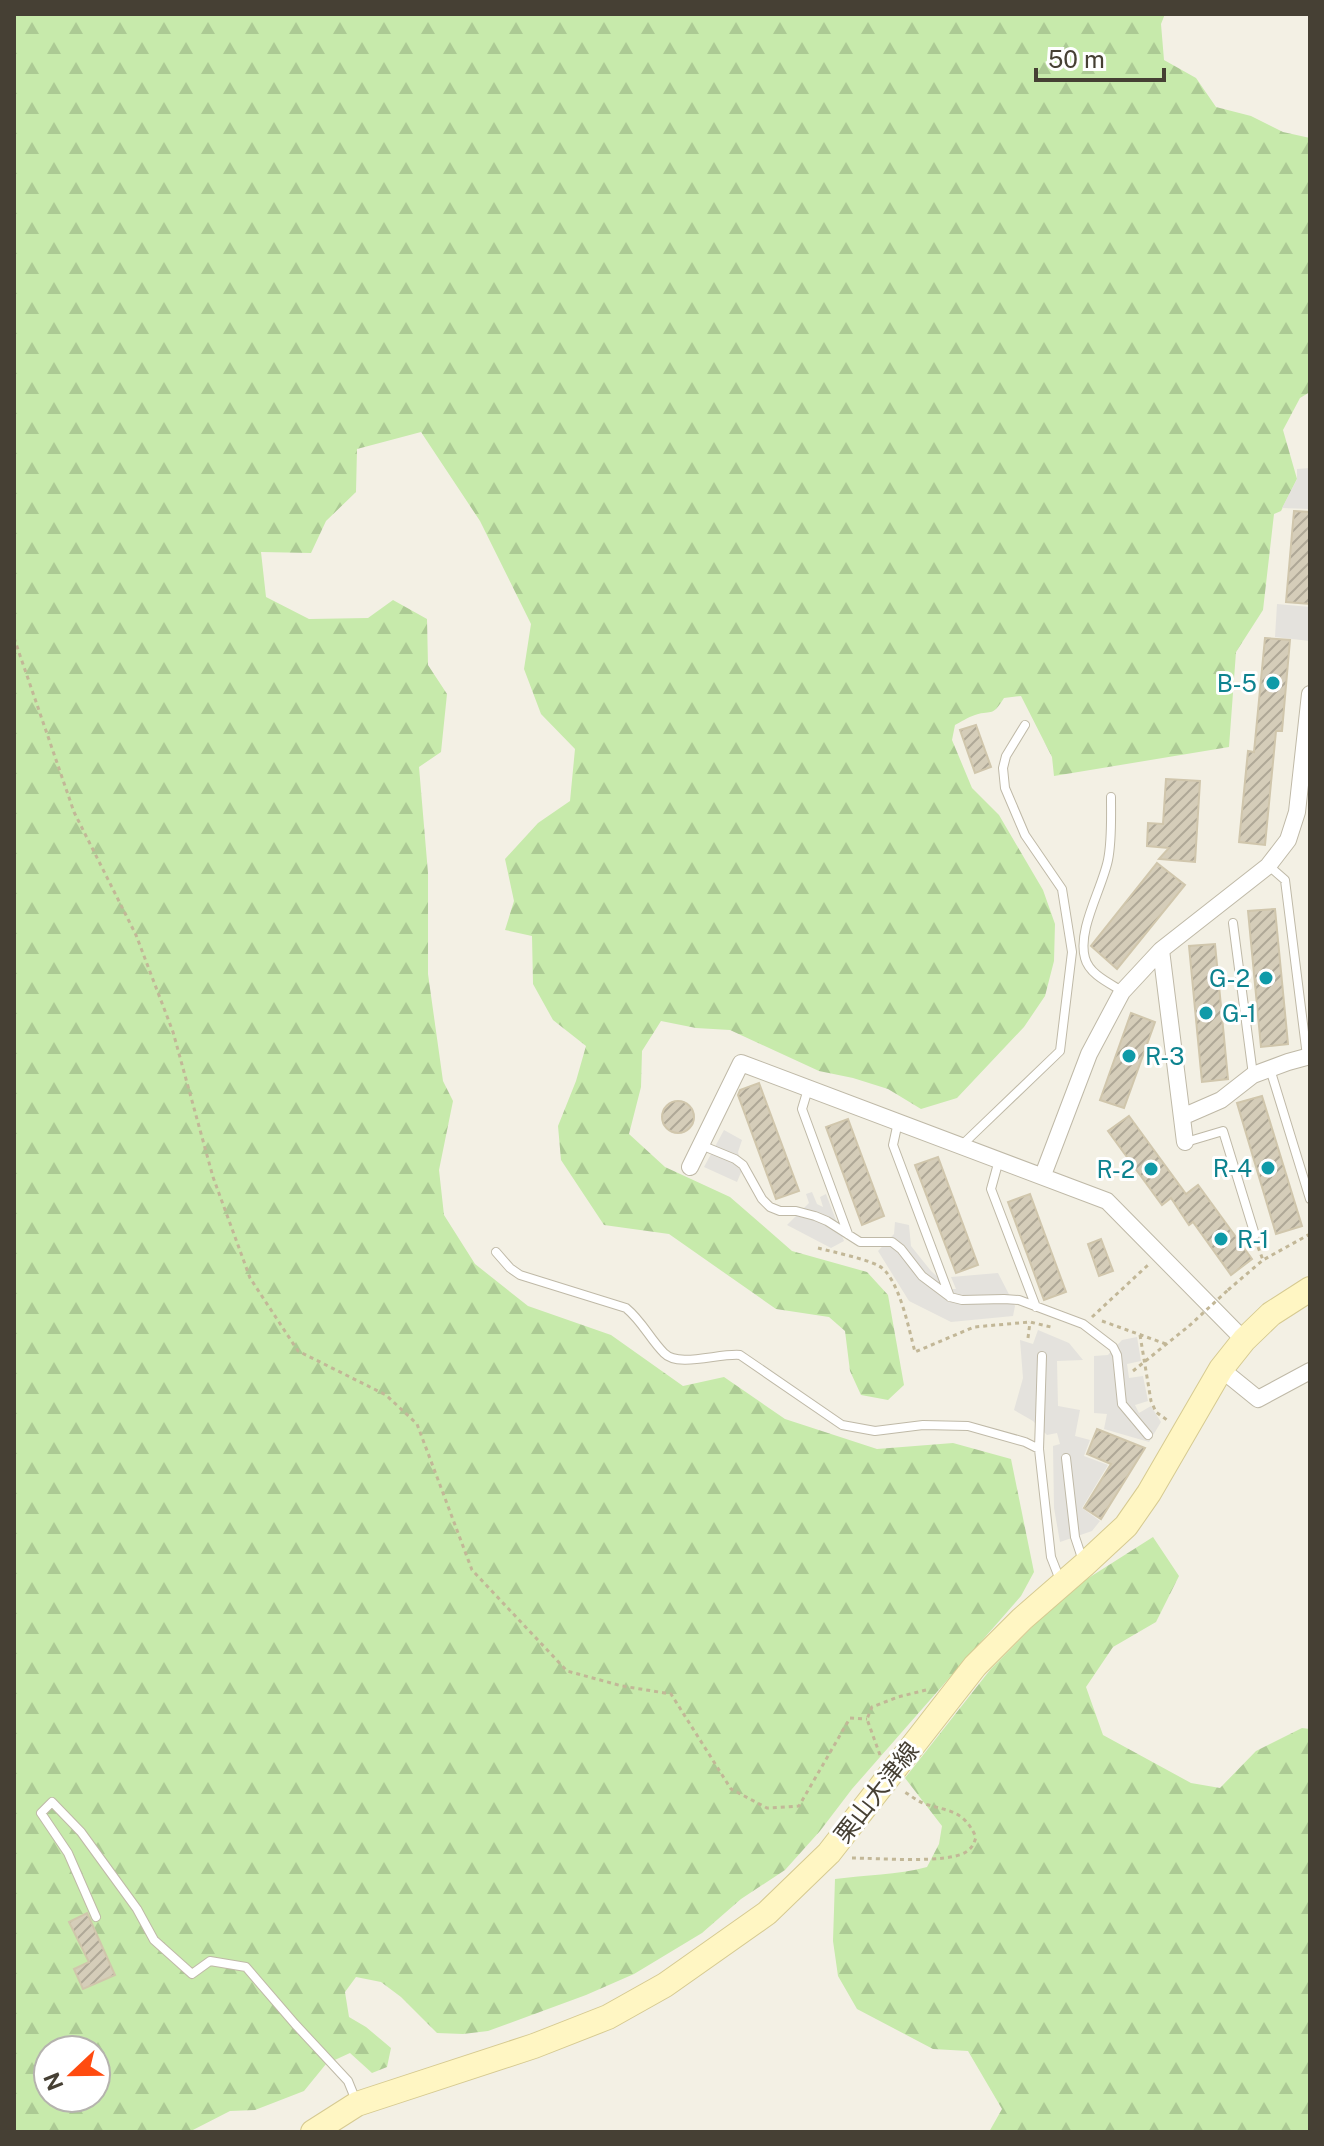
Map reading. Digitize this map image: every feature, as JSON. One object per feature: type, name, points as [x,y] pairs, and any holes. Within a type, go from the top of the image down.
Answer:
[{"type":"main road","name":"栗山大津線","points":[[313,2132],[357,2104],[534,2046],[608,2017],[665,1985],[767,1913],[829,1853],[975,1666],[1022,1619],[1126,1526],[1149,1493],[1221,1369],[1244,1340],[1271,1314],[1310,1289]]},
{"type":"street","points":[[1043,1175],[1089,1054],[1122,992],[1161,950],[1268,866],[1304,814],[1310,694]]},
{"type":"street","points":[[1161,950],[1185,1142]]},
{"type":"street","points":[[1182,1117],[1221,1100],[1253,1075],[1309,1056]]},
{"type":"street","points":[[690,1167],[741,1063],[1107,1201],[1244,1340]]},
{"type":"street","points":[[1221,1369],[1258,1399],[1310,1371]]},
{"type":"lane","points":[[962,1145],[1060,1051],[1072,952],[1062,889],[1025,835],[1005,788],[1003,768],[1006,756],[1025,725]]},
{"type":"lane","points":[[1111,797],[1108,860],[1083,942],[1085,961],[1093,972],[1122,992]]},
{"type":"lane","points":[[1268,866],[1285,880],[1309,1056]]},
{"type":"lane","points":[[1233,923],[1253,1075]]},
{"type":"lane","points":[[1270,1068],[1310,1199]]},
{"type":"lane","points":[[808,1088],[802,1109],[848,1234]]},
{"type":"lane","points":[[898,1121],[893,1145],[950,1297]]},
{"type":"lane","points":[[1185,1142],[1223,1131],[1255,1235]]},
{"type":"lane","points":[[701,1145],[743,1165],[762,1199],[770,1207],[815,1216],[860,1242],[892,1242],[922,1276],[950,1297],[962,1300],[1019,1300],[1083,1324],[1113,1347],[1117,1355],[1122,1404],[1148,1435]]},
{"type":"lane","points":[[1000,1159],[991,1189],[1036,1307]]},
{"type":"lane","points":[[496,1252],[520,1275],[626,1308],[666,1356],[678,1361],[740,1355],[842,1425],[875,1431],[923,1425],[968,1426],[1039,1449]]},
{"type":"lane","points":[[1042,1356],[1039,1449],[1051,1557],[1062,1584]]},
{"type":"lane","points":[[1066,1458],[1075,1537],[1084,1565]]},
{"type":"lane","points":[[96,1917],[68,1853],[41,1813],[52,1802],[81,1832],[137,1909],[154,1940],[192,1974],[210,1961],[246,1967],[348,2081],[357,2104]]},
{"type":"path","points":[[14,638],[74,812],[136,935],[173,1032],[213,1177],[250,1278],[298,1351],[386,1395],[417,1424],[472,1570],[567,1671],[622,1686],[671,1694],[731,1789],[767,1808],[799,1806],[850,1718],[867,1719]]},
{"type":"path","points":[[1120,1381],[1189,1326],[1263,1260],[1310,1234]]},
{"type":"path","points":[[1054,1314],[1076,1311],[1166,1344]]},
{"type":"path","points":[[1028,1338],[1030,1322]]},
{"type":"path","points":[[1140,1335],[1151,1401],[1156,1412],[1167,1420]]},
{"type":"path","points":[[829,1853],[841,1857],[947,1858],[964,1854],[973,1846],[976,1837],[969,1821],[951,1810],[922,1803],[897,1787],[867,1719],[872,1707],[898,1697],[928,1689],[955,1690]]},
{"type":"green space","points":[[14,14],[1165,14],[1161,24],[1164,60],[1196,78],[1216,107],[1251,116],[1283,132],[1310,138],[1310,392],[1300,398],[1283,430],[1297,479],[1281,511],[1274,514],[1263,610],[1236,652],[1229,747],[1054,776],[1052,757],[1021,696],[1004,698],[994,711],[972,716],[955,725],[952,740],[972,788],[999,815],[1043,890],[1055,924],[1054,961],[1045,996],[1024,1027],[957,1098],[921,1109],[888,1089],[819,1071],[730,1030],[696,1028],[661,1021],[642,1051],[641,1087],[629,1134],[665,1167],[730,1197],[792,1251],[867,1272],[888,1295],[904,1385],[888,1400],[861,1395],[850,1371],[845,1331],[829,1317],[776,1309],[669,1234],[604,1225],[561,1160],[558,1126],[586,1046],[553,1020],[533,984],[532,936],[505,930],[514,901],[505,859],[538,823],[570,801],[575,749],[541,714],[524,669],[531,624],[480,521],[421,432],[357,449],[356,492],[326,521],[311,553],[261,552],[266,597],[309,619],[368,618],[393,600],[427,619],[428,665],[447,694],[441,752],[419,767],[428,873],[428,974],[443,1081],[453,1101],[439,1170],[444,1215],[475,1264],[528,1306],[611,1335],[683,1386],[724,1377],[785,1419],[877,1449],[953,1443],[1011,1459],[1034,1572],[1021,1596],[785,1870],[741,1899],[702,1933],[634,1974],[488,2031],[437,2033],[381,1982],[356,1977],[345,1992],[349,2017],[391,2048],[387,2067],[372,2073],[350,2053],[326,2064],[304,2091],[255,2110],[230,2111],[189,2132],[14,2132]]},
{"type":"green space","points":[[1153,1537],[1179,1576],[1156,1622],[1113,1647],[1086,1687],[1103,1735],[1191,1783],[1220,1788],[1256,1751],[1302,1728],[1310,1729],[1310,2132],[989,2132],[1002,2109],[968,2051],[933,2049],[857,2009],[838,1976],[833,1941],[835,1879],[927,1867],[939,1844],[942,1826],[905,1778],[990,1670],[1045,1614],[1079,1584]]},
{"type":"shaded area","points":[[1310,468],[1310,509],[1282,508],[1297,479],[1297,469]]},
{"type":"shaded area","points":[[1277,604],[1310,607],[1310,641],[1275,637]]},
{"type":"shaded area","points":[[724,1130],[742,1140],[738,1152],[742,1170],[737,1182],[704,1167]]},
{"type":"shaded area","points":[[812,1192],[817,1204],[823,1207],[820,1197],[826,1194],[844,1241],[831,1248],[787,1225],[809,1203],[806,1194]]},
{"type":"shaded area","points":[[895,1222],[909,1225],[911,1246],[951,1289],[956,1289],[951,1277],[998,1273],[1015,1306],[1013,1316],[951,1322],[909,1301],[878,1251],[894,1234]]},
{"type":"shaded area","points":[[1038,1330],[1069,1343],[1083,1360],[1057,1361],[1058,1406],[1080,1410],[1075,1436],[1090,1440],[1084,1456],[1108,1465],[1082,1508],[1100,1521],[1092,1531],[1060,1542],[1054,1508],[1053,1446],[1060,1444],[1057,1433],[1047,1435],[1033,1421],[1014,1410],[1023,1378],[1020,1340],[1033,1344]]},
{"type":"shaded area","points":[[1137,1337],[1141,1361],[1127,1364],[1129,1378],[1143,1376],[1148,1401],[1135,1405],[1139,1413],[1151,1406],[1161,1422],[1149,1442],[1104,1429],[1107,1414],[1094,1413],[1094,1356],[1108,1355],[1122,1340]]},
{"type":"building","points":[[1294,511],[1310,512],[1310,604],[1286,602]]},
{"type":"building","points":[[1265,638],[1290,640],[1282,731],[1276,731],[1265,845],[1239,842],[1248,751],[1254,752]]},
{"type":"building","points":[[976,725],[991,767],[975,773],[960,730]]},
{"type":"building","points":[[1166,779],[1200,781],[1195,862],[1159,859],[1169,848],[1147,846],[1148,823],[1163,824]]},
{"type":"building","points":[[1157,863],[1185,885],[1117,969],[1091,946]]},
{"type":"building","name":"G-2","points":[[1275,909],[1288,1044],[1261,1047],[1248,911]]},
{"type":"building","name":"G-1","points":[[1215,944],[1228,1079],[1202,1082],[1189,946]]},
{"type":"building","name":"R-3","points":[[1131,1013],[1155,1022],[1124,1108],[1100,1100]]},
{"type":"building","points":[[759,1083],[799,1191],[776,1199],[738,1095],[740,1090]]},
{"type":"building","name":"R-4","points":[[1262,1096],[1302,1226],[1276,1234],[1237,1103]]},
{"type":"building","points":[[678,1101],[690,1105],[694,1117],[690,1129],[678,1133],[666,1129],[662,1117],[666,1105]]},
{"type":"building","points":[[1129,1116],[1186,1194],[1198,1185],[1252,1259],[1231,1275],[1193,1222],[1189,1225],[1171,1198],[1162,1205],[1108,1131]]},
{"type":"building","points":[[848,1119],[884,1216],[862,1225],[826,1127]]},
{"type":"building","points":[[938,1157],[978,1265],[956,1273],[915,1165]]},
{"type":"building","points":[[1030,1194],[1066,1292],[1044,1300],[1008,1202]]},
{"type":"building","points":[[1101,1239],[1113,1271],[1099,1276],[1088,1244]]},
{"type":"building","points":[[1097,1429],[1145,1448],[1101,1519],[1084,1508],[1111,1464],[1087,1454]]},
{"type":"building","points":[[87,1913],[115,1975],[83,1989],[74,1969],[89,1962],[69,1922]]},
{"type":"place","name":"B-5","points":[[1273,683]]},
{"type":"place","name":"G-2","points":[[1266,978]]},
{"type":"place","name":"G-1","points":[[1206,1013]]},
{"type":"place","name":"R-3","points":[[1129,1056]]},
{"type":"place","name":"R-4","points":[[1268,1168]]},
{"type":"place","name":"R-2","points":[[1151,1169]]},
{"type":"place","name":"R-1","points":[[1221,1239]]}]
